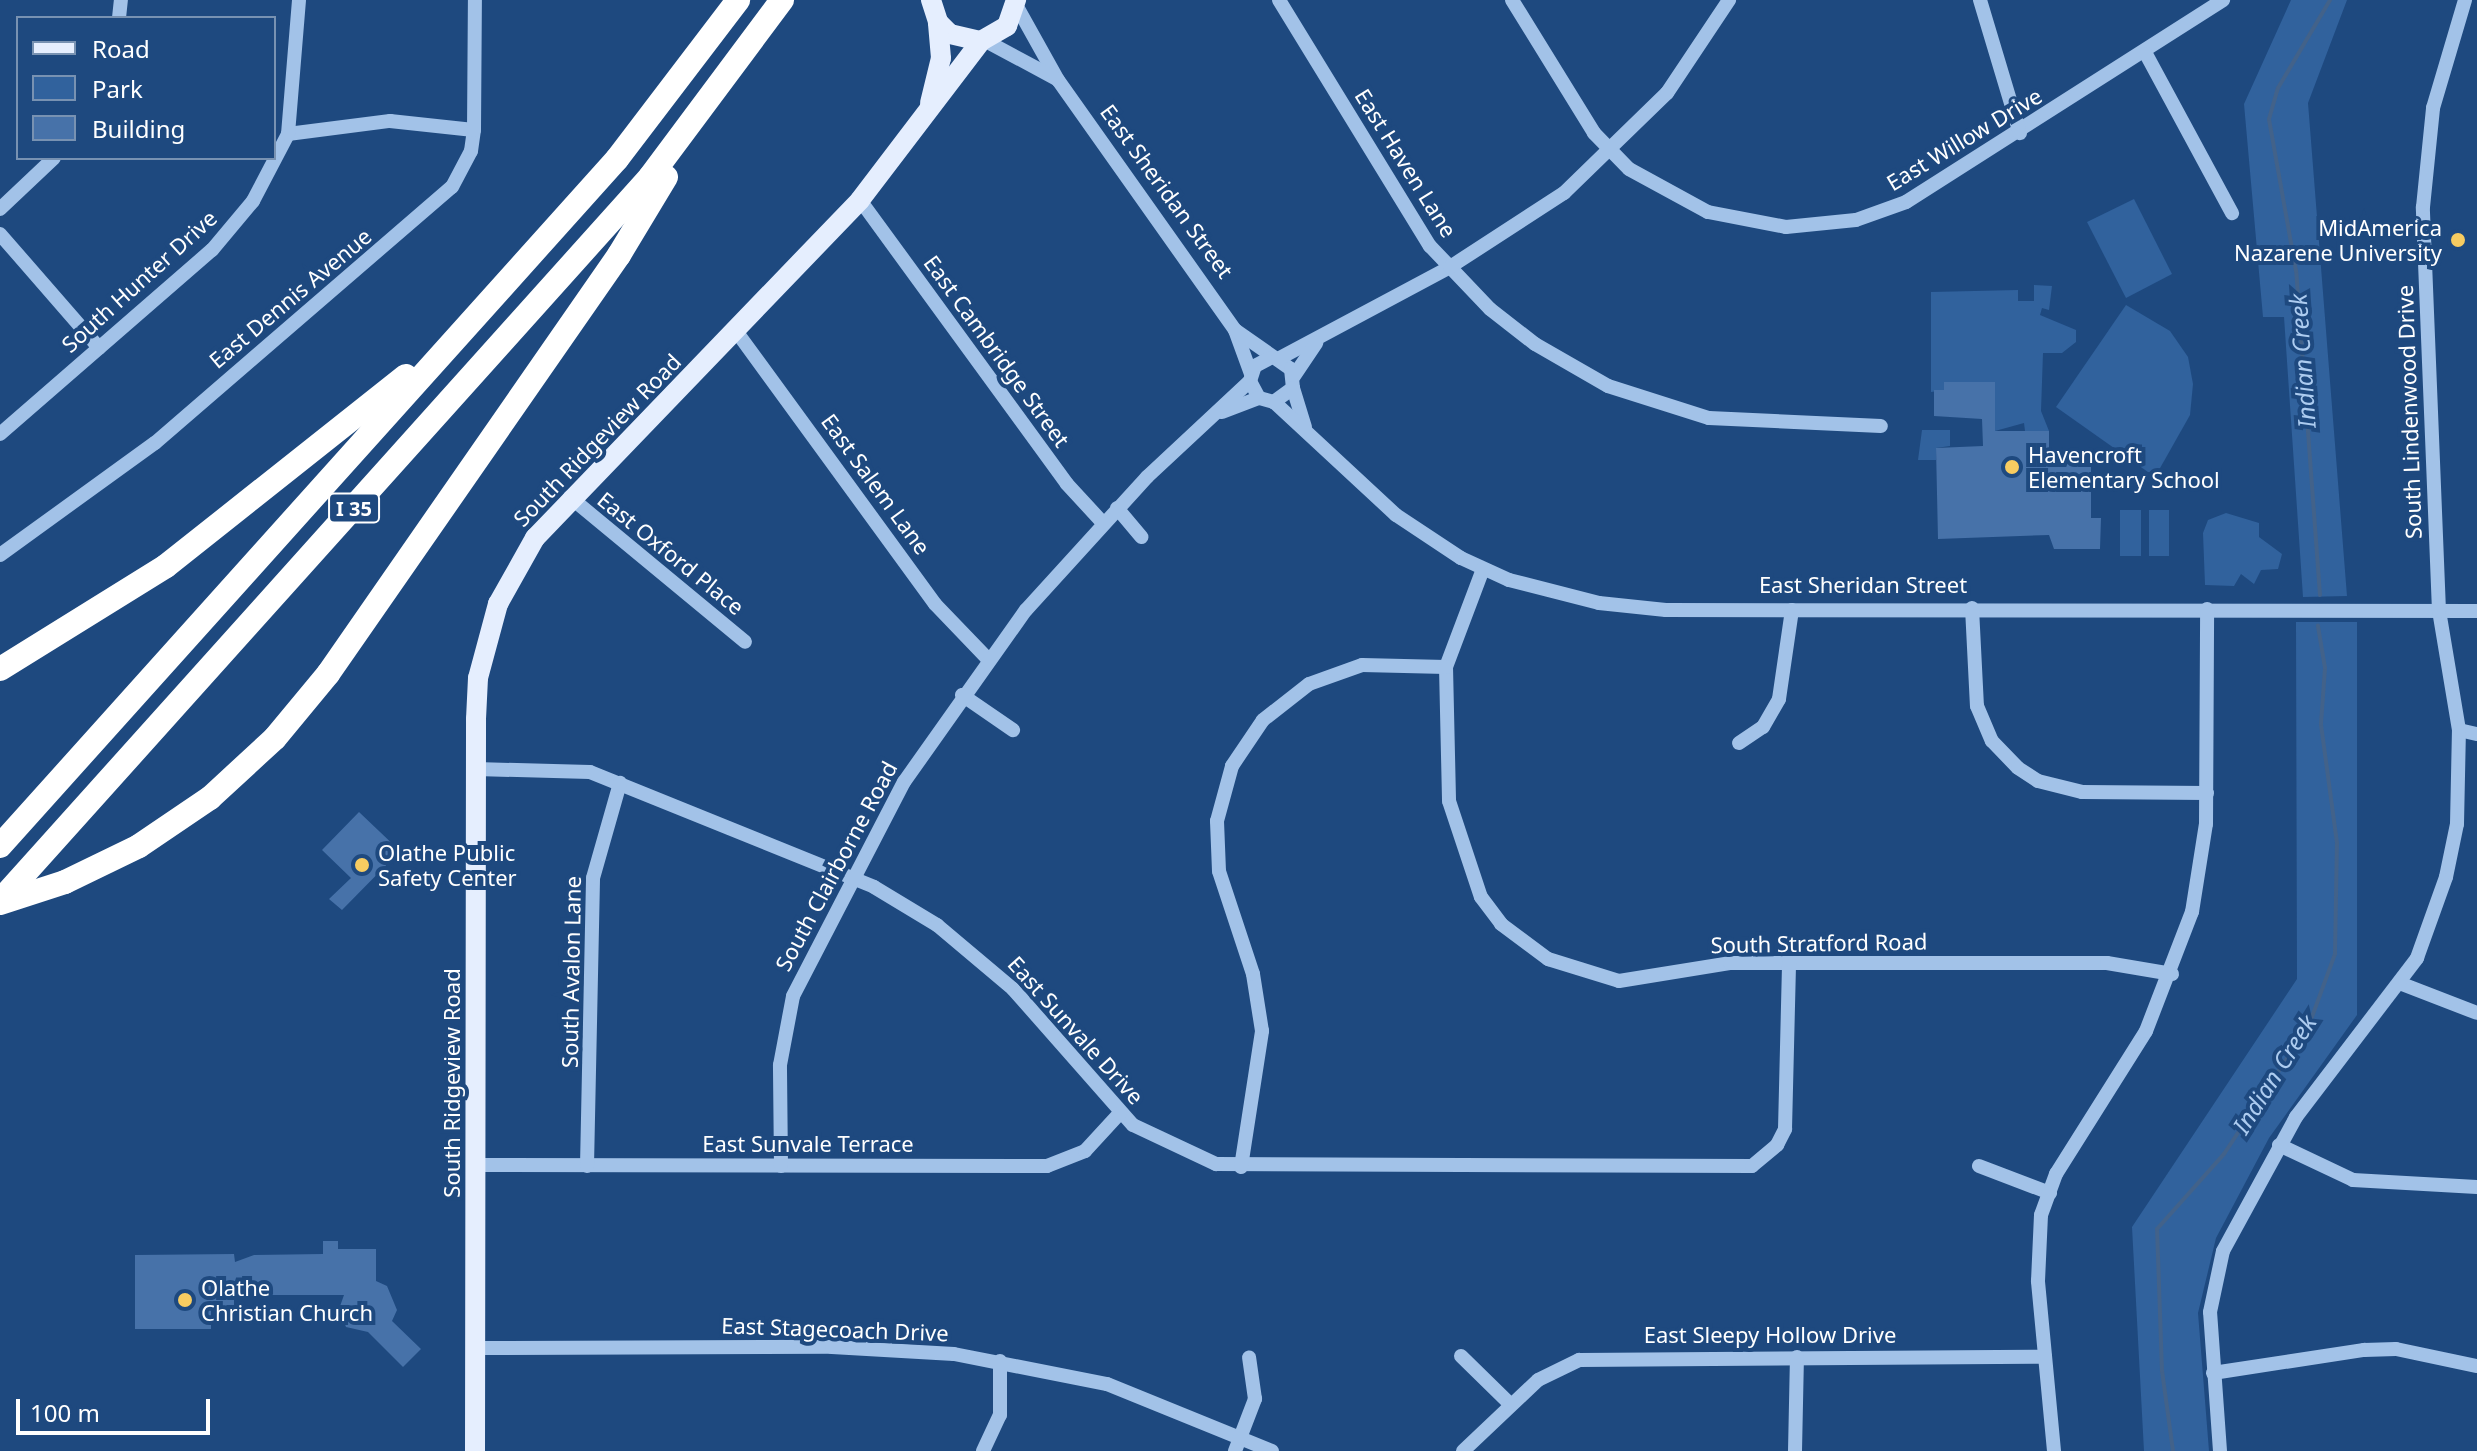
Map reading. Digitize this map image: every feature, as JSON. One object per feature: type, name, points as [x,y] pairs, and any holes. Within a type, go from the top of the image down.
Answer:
[{"type":"highway","name":"I 35","points":[[0,846],[627,147],[738,0]]},
{"type":"highway","name":"I 35","points":[[0,902],[705,111],[778,7]]},
{"type":"highway","points":[[0,902],[65,882],[139,846],[240,773],[328,674],[619,255],[705,111]]},
{"type":"highway","points":[[0,669],[166,566],[465,328]]},
{"type":"main road","name":"South Ridgeview Road","points":[[475,1451],[478,678],[498,604],[535,538],[570,497],[736,331],[860,200],[983,41],[1007,26],[1016,2]]},
{"type":"main road","name":"South Ridgeview Road","points":[[927,115],[941,58],[932,7]]},
{"type":"main road","points":[[932,7],[962,40],[983,41]]},
{"type":"street","name":"South Hunter Drive","points":[[276,154],[288,134],[299,0]]},
{"type":"street","name":"East Dennis Avenue","points":[[0,555],[155,443],[437,202],[461,172],[474,130],[475,0]]},
{"type":"street","name":"East Haven Lane","points":[[1279,0],[1430,246],[1535,344],[1637,398],[1753,425],[1881,426]]},
{"type":"street","name":"East Willow Drive","points":[[1512,0],[1612,152],[1646,181],[1687,204],[1786,227],[1856,220],[1906,202],[2146,54],[2223,0]]},
{"type":"street","points":[[1274,359],[1316,343],[1517,228],[1612,152],[1685,70],[1729,0]]},
{"type":"street","points":[[1980,0],[2020,133]]},
{"type":"street","name":"South Lindenwood Drive","points":[[2220,1451],[2213,1373],[2216,1274],[2233,1227],[2279,1145],[2344,1048],[2402,984],[2446,877],[2459,798],[2459,730],[2439,611],[2423,207],[2433,108],[2465,0]]},
{"type":"street","name":"East Sheridan Street","points":[[1016,2],[1058,80],[1235,330],[1250,377],[1266,400],[1305,427],[1396,515],[1483,569],[1622,606],[1792,610],[2477,611]]},
{"type":"street","name":"East Sheridan Street","points":[[983,41],[1058,80]]},
{"type":"street","points":[[2146,54],[2232,213]]},
{"type":"street","points":[[288,134],[390,121],[474,130]]},
{"type":"street","points":[[0,209],[52,160]]},
{"type":"street","name":"South Hunter Drive","points":[[0,434],[231,229],[272,160]]},
{"type":"street","name":"East Cambridge Street","points":[[860,200],[1067,484],[1103,523]]},
{"type":"street","points":[[0,234],[99,348]]},
{"type":"street","name":"East Sheridan Street","points":[[1235,330],[1274,359],[1293,382],[1305,427]]},
{"type":"street","name":"East Salem Lane","points":[[736,331],[935,604],[987,658]]},
{"type":"street","points":[[1293,382],[1316,343]]},
{"type":"street","name":"South Clairborne Road","points":[[781,1166],[785,1029],[805,965],[851,877],[962,695],[987,658],[1103,523],[1222,412],[1250,377],[1274,359]]},
{"type":"street","name":"South Clairborne Road","points":[[1222,412],[1266,400],[1293,382]]},
{"type":"street","name":"East Oxford Place","points":[[570,497],[745,642]]},
{"type":"street","points":[[1117,508],[1141,537]]},
{"type":"street","name":"South Stratford Road","points":[[1483,569],[1446,667],[1445,762],[1458,840],[1481,897],[1523,943],[1572,970],[1619,981],[1730,963],[2123,964],[2172,974]]},
{"type":"street","points":[[1972,608],[1977,706],[1992,741],[2018,768],[2038,781],[2082,792],[2207,793]]},
{"type":"street","points":[[2054,1451],[2037,1253],[2050,1193],[2146,1031],[2172,974],[2201,869],[2207,793],[2207,609]]},
{"type":"street","points":[[1739,743],[1763,727],[1779,699],[1792,610]]},
{"type":"street","points":[[1241,1167],[1262,1031],[1253,974],[1219,871],[1217,821],[1232,766],[1263,720],[1309,684],[1362,665],[1446,667]]},
{"type":"street","points":[[962,695],[1013,730]]},
{"type":"street","points":[[2459,730],[2477,734]]},
{"type":"street","name":"East Sunvale Drive","points":[[476,769],[561,768],[620,783],[851,877],[976,955],[1045,1023],[1120,1113],[1176,1149],[1241,1167],[1752,1166],[1785,1129],[1789,963]]},
{"type":"street","name":"South Avalon Lane","points":[[587,1166],[593,878],[620,783]]},
{"type":"street","points":[[2402,984],[2477,1013]]},
{"type":"street","name":"East Sunvale Terrace","points":[[476,1165],[1047,1166],[1085,1151],[1120,1113]]},
{"type":"street","points":[[2279,1145],[2353,1180],[2477,1187]]},
{"type":"street","points":[[1979,1166],[2050,1193]]},
{"type":"street","name":"East Stagecoach Drive","points":[[476,1348],[884,1348],[1000,1361],[1107,1384],[1242,1436],[1272,1451]]},
{"type":"street","points":[[2213,1373],[2364,1350],[2396,1349],[2477,1366]]},
{"type":"street","points":[[1461,1356],[1510,1404]]},
{"type":"street","points":[[1235,1451],[1255,1399],[1249,1357]]},
{"type":"street","points":[[1795,1451],[1797,1357]]},
{"type":"street","name":"East Sleepy Hollow Drive","points":[[1463,1451],[1510,1404],[1555,1369],[1579,1360],[2045,1357]]},
{"type":"street","points":[[983,1451],[1000,1415],[1000,1361]]},
{"type":"green space","points":[[2291,0],[2347,0],[2308,103],[2347,596],[2303,597],[2284,317],[2263,317],[2244,104]]},
{"type":"green space","points":[[2134,199],[2172,274],[2126,298],[2087,222]]},
{"type":"green space","points":[[2034,285],[2052,286],[2049,310],[2042,308],[2040,315],[2076,330],[2076,342],[2062,353],[2043,353],[2041,411],[2049,431],[2025,431],[2024,423],[1995,431],[1995,383],[1931,392],[1931,292],[2018,290],[2018,301],[2034,301]]},
{"type":"green space","points":[[2126,305],[2170,331],[2188,357],[2193,384],[2190,415],[2155,477],[2056,407]]},
{"type":"green space","points":[[1922,430],[1950,430],[1950,446],[1936,448],[1936,460],[1918,460]]},
{"type":"green space","points":[[2120,510],[2141,510],[2141,556],[2120,556]]},
{"type":"green space","points":[[2149,510],[2169,510],[2169,556],[2149,556]]},
{"type":"green space","points":[[2226,513],[2259,523],[2259,537],[2282,554],[2278,569],[2261,570],[2254,584],[2241,574],[2234,586],[2205,585],[2203,533],[2208,520]]},
{"type":"green space","points":[[2296,622],[2357,622],[2357,1015],[2269,1138],[2216,1238],[2198,1313],[2209,1451],[2144,1451],[2132,1227],[2297,979]]},
{"type":"building","name":"Havencroft Elementary School","points":[[1944,382],[1995,382],[1995,431],[2049,431],[2049,453],[2091,454],[2091,518],[2101,518],[2100,549],[2054,549],[2049,535],[1938,539],[1936,448],[1983,446],[1982,419],[1934,416],[1934,390],[1944,390]]},
{"type":"building","name":"Olathe Public Safety Center","points":[[359,812],[400,851],[342,910],[329,899],[351,878],[322,850]]},
{"type":"building","name":"Olathe Christian Church","points":[[323,1241],[338,1241],[338,1249],[376,1249],[376,1281],[387,1286],[397,1310],[392,1321],[421,1349],[403,1367],[368,1332],[346,1327],[339,1309],[344,1295],[234,1295],[234,1306],[211,1306],[211,1329],[135,1329],[135,1255],[234,1254],[235,1262],[254,1255],[323,1254]]},
{"type":"waterway","name":"Indian Creek","points":[[2320,595],[2296,271],[2269,119],[2278,88],[2330,0]]},
{"type":"waterway","name":"Indian Creek","points":[[2173,1451],[2162,1371],[2157,1229],[2224,1154],[2309,1025],[2335,954],[2337,843],[2321,724],[2325,668],[2318,626]]},
{"type":"place","name":"MidAmerica Nazarene University","points":[[2458,240]]},
{"type":"place","name":"Havencroft Elementary School","points":[[2012,467]]},
{"type":"place","name":"Olathe Public Safety Center","points":[[362,865]]},
{"type":"place","name":"Olathe Christian Church","points":[[185,1300]]}]
